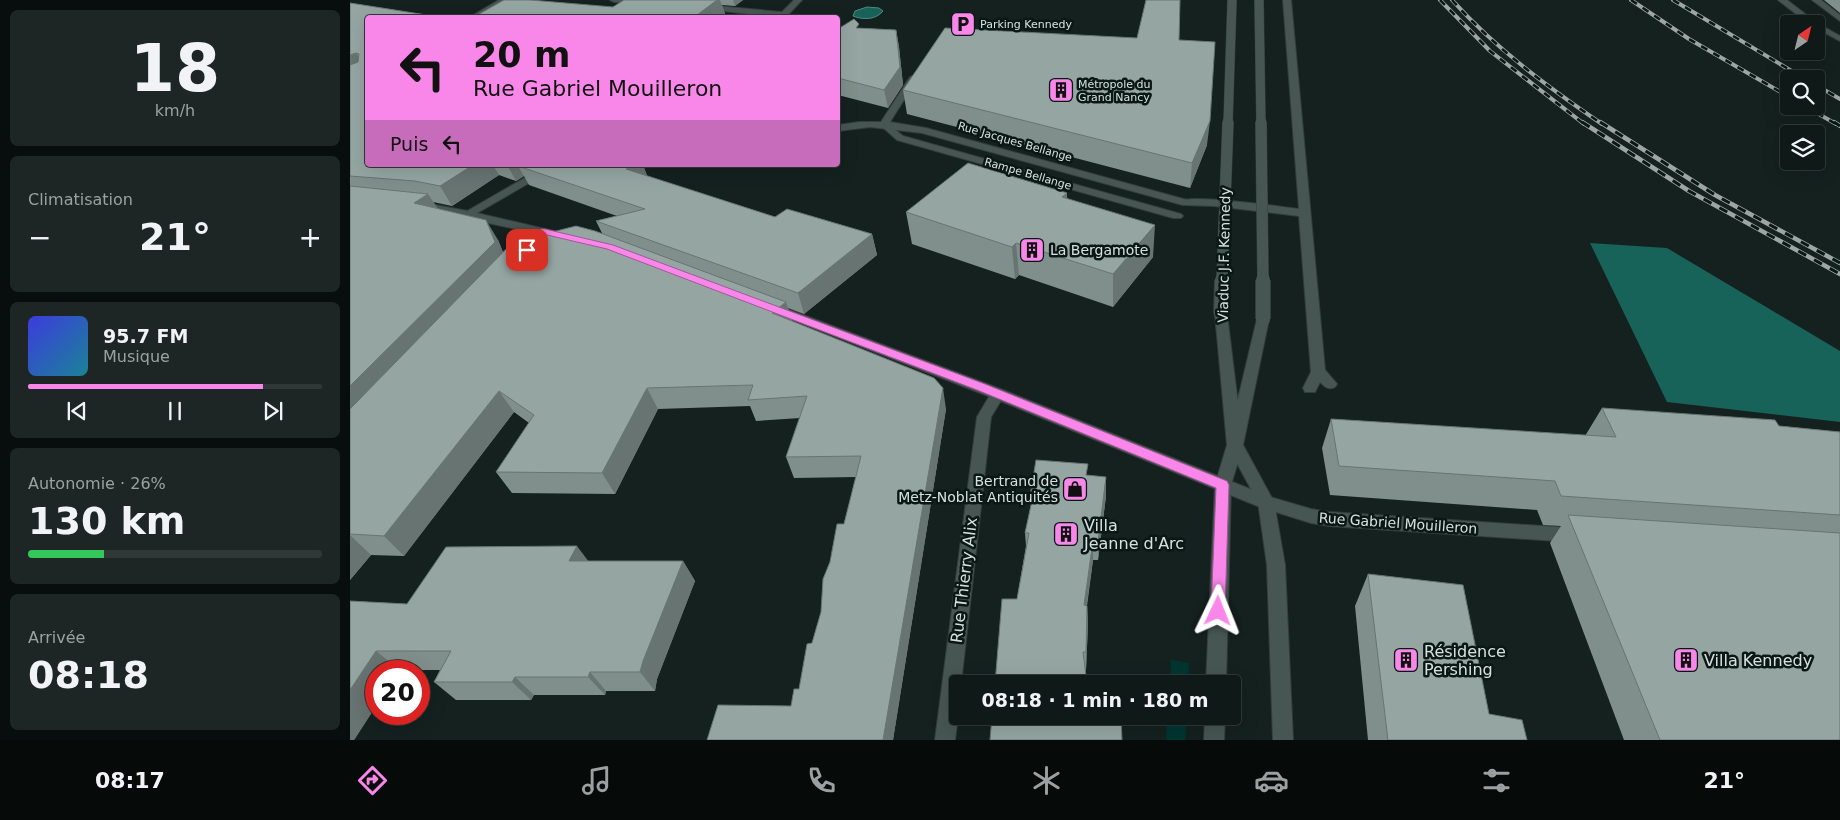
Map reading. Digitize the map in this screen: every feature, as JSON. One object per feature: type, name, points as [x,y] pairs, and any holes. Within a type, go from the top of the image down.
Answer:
[{"type":"street","points":[[477,15],[504,0]]},
{"type":"street","points":[[614,0],[653,3]]},
{"type":"street","points":[[783,15],[798,0]]},
{"type":"street","name":"Viaduc J.F. Kennedy","points":[[1232,0],[1221,314],[1235,445],[1266,502],[1276,565],[1283,740]]},
{"type":"street","points":[[1216,675],[1223,485],[1235,445],[1263,319],[1259,0]]},
{"type":"street","points":[[1287,0],[1318,372],[1310,388]]},
{"type":"street","points":[[1782,0],[1803,15]]},
{"type":"street","points":[[1816,0],[1840,19]]},
{"type":"street","points":[[701,7],[773,15]]},
{"type":"street","points":[[1825,30],[1840,39]]},
{"type":"street","points":[[884,124],[917,73]]},
{"type":"street","name":"Rue Jacques Bellange","points":[[840,128],[860,124],[884,124],[923,130],[1183,202],[1214,203],[1304,213]]},
{"type":"street","name":"Rampe Bellange","points":[[884,124],[900,138],[1177,216]]},
{"type":"street","points":[[468,214],[551,167]]},
{"type":"street","points":[[405,203],[468,214],[582,240]]},
{"type":"street","points":[[533,244],[545,231]]},
{"type":"street","name":"Rue Gabriel Mouilleron","points":[[765,305],[998,394],[1266,502],[1311,516],[1584,536]]},
{"type":"street","points":[[1318,372],[1330,384]]},
{"type":"street","name":"Rue Thierry Alix","points":[[945,740],[984,418],[998,394]]},
{"type":"street","points":[[1214,740],[1215,725]]},
{"type":"shaded area","points":[[867,7],[879,8],[883,11],[877,16],[869,18],[853,16],[855,11]]},
{"type":"shaded area","points":[[1590,243],[1667,248],[1840,351],[1840,422],[1667,402]]},
{"type":"shaded area","points":[[1171,660],[1189,663],[1188,675],[1170,675]]},
{"type":"shaded area","points":[[1167,725],[1186,725],[1185,740],[1166,740]]},
{"type":"building","points":[[504,0],[530,0],[613,7],[624,0],[717,0],[697,15],[477,15]]},
{"type":"building","name":"Métropole du Grand Nancy","points":[[1146,0],[1180,0],[1179,40],[1215,42],[1210,121],[1192,163],[903,90],[945,28],[1137,38]]},
{"type":"building","points":[[350,3],[427,15],[365,15],[365,167],[470,167],[440,186],[415,181],[350,176],[350,65],[358,62],[359,54],[350,55]]},
{"type":"building","points":[[854,19],[859,24],[856,28],[896,30],[900,67],[884,90],[840,79],[840,28]]},
{"type":"building","points":[[968,163],[1067,193],[1062,197],[1155,225],[1113,274],[1016,243],[1012,247],[906,212]]},
{"type":"building","points":[[521,167],[630,167],[626,169],[775,217],[787,209],[872,234],[798,293],[596,221],[645,209]]},
{"type":"building","points":[[350,186],[428,194],[414,203],[486,220],[495,242],[350,386]]},
{"type":"building","points":[[576,226],[595,231],[786,302],[772,313],[934,378],[943,388],[883,740],[707,740],[718,705],[791,706],[794,689],[799,689],[807,644],[812,643],[821,612],[823,579],[830,562],[837,524],[844,524],[861,456],[786,457],[807,396],[748,400],[753,385],[647,388],[602,473],[496,472],[534,415],[499,391],[384,536],[350,534],[350,409],[513,242]]},
{"type":"building","points":[[1602,408],[1775,420],[1779,426],[1840,432],[1840,515],[1561,496],[1555,481],[1339,466],[1331,419],[1616,437]]},
{"type":"building","points":[[1036,460],[1088,464],[1086,475],[1106,477],[1098,541],[1093,541],[1084,605],[1087,606],[1086,652],[1083,652],[1086,675],[996,675],[1002,599],[1017,599],[1029,533],[1025,533],[1033,496],[1030,496]]},
{"type":"building","points":[[1568,515],[1840,533],[1840,740],[1660,740]]},
{"type":"building","points":[[577,546],[569,561],[683,561],[640,672],[590,672],[588,677],[515,677],[512,682],[434,682],[451,651],[376,651],[370,660],[365,660],[365,668],[350,690],[350,601],[407,604],[446,547]]},
{"type":"building","points":[[1368,574],[1463,585],[1489,714],[1522,720],[1527,740],[1388,740]]},
{"type":"building","points":[[991,725],[1121,725],[1122,740],[990,740]]},
{"type":"railway","points":[[1440,0],[1490,51],[1584,124]]},
{"type":"railway","points":[[1452,0],[1486,35],[1523,66],[1602,124]]},
{"type":"railway","points":[[1631,0],[1689,39],[1780,92]]},
{"type":"railway","points":[[1673,0],[1790,70]]},
{"type":"railway","points":[[1825,90],[1840,99]]},
{"type":"railway","points":[[1820,115],[1836,124]]},
{"type":"railway","points":[[1582,122],[1689,191],[1840,274]]},
{"type":"railway","points":[[1600,122],[1715,195],[1840,263]]},
{"type":"railway","points":[[1834,122],[1840,126]]},
{"type":"place","name":"Parking Kennedy","points":[[963,24]]},
{"type":"place","name":"Métropole du Grand Nancy","points":[[1061,90]]},
{"type":"place","name":"La Bergamote","points":[[1032,250]]},
{"type":"place","name":"Bertrand de Metz-Noblat Antiquités","points":[[1075,489]]},
{"type":"place","name":"Villa Jeanne d'Arc","points":[[1066,534]]},
{"type":"place","name":"Résidence Pershing","points":[[1406,660]]},
{"type":"place","name":"Villa Kennedy","points":[[1686,660]]},
{"type":"route","points":[[527,250],[545,231],[610,247],[981,387],[1223,485],[1218,611]]}]
